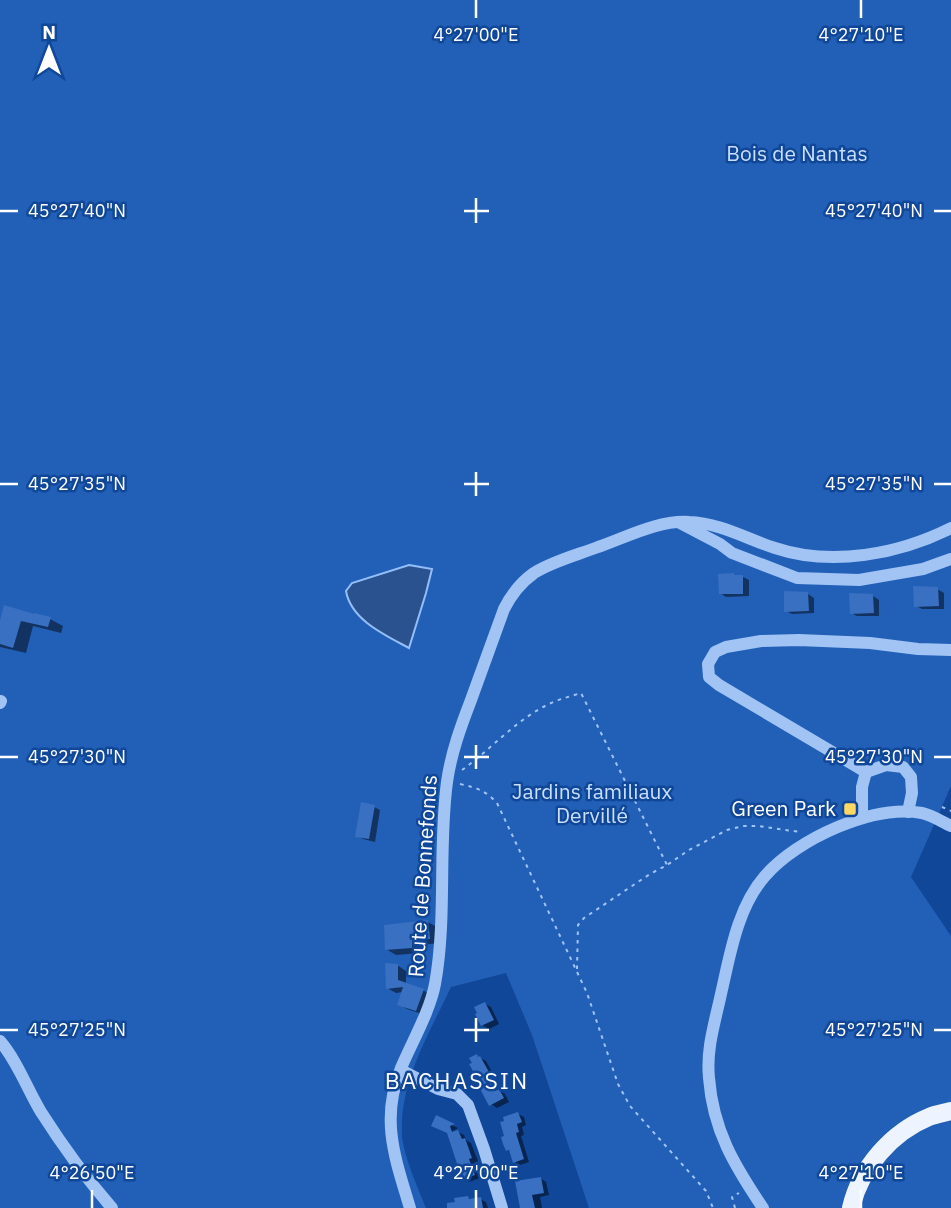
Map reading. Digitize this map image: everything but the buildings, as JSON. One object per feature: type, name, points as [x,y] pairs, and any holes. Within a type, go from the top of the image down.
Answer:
[{"type":"main road","points":[[851,1208],[861,1180],[889,1143],[930,1116],[951,1111]]},
{"type":"street","name":"Route de Bonnefonds","points":[[410,1208],[395,1152],[390,1118],[392,1094],[434,987],[439,955],[447,781],[460,730],[503,610],[511,596],[521,584],[551,564],[654,526],[677,521],[706,523],[777,548],[822,557],[891,550],[951,527]]},
{"type":"street","points":[[677,521],[732,553],[797,578],[859,580],[923,569],[951,559]]},
{"type":"street","points":[[908,812],[912,793],[911,777],[903,766],[886,765],[866,772],[719,685],[709,677],[708,664],[715,652],[726,647],[761,641],[870,643],[951,650]]},
{"type":"street","points":[[862,818],[862,787],[866,772]]},
{"type":"street","points":[[763,1208],[722,1138],[715,1118],[708,1074],[710,1039],[738,927],[751,897],[764,877],[797,847],[862,818],[908,812],[925,814],[951,826]]},
{"type":"street","points":[[0,1041],[67,1151],[112,1208]]},
{"type":"street","points":[[401,1070],[438,1089],[457,1094],[468,1105],[502,1208]]},
{"type":"path","points":[[447,781],[542,707],[558,699],[581,693],[667,865]]},
{"type":"path","points":[[447,781],[477,788],[497,803],[577,970],[618,1084],[630,1106],[706,1191],[713,1208]]},
{"type":"path","points":[[942,807],[951,811]]},
{"type":"path","points":[[577,970],[578,925],[584,918],[689,850],[727,830],[743,826],[796,830],[814,838]]},
{"type":"path","points":[[735,1208],[732,1197],[749,1187]]},
{"type":"green space","points":[[0,0],[951,0],[951,786],[911,877],[951,936],[951,1208],[589,1208],[532,1035],[506,973],[451,987],[410,1078],[402,1116],[402,1136],[408,1163],[426,1208],[0,1208]]},
{"type":"shaded area","points":[[409,565],[432,569],[409,648],[380,632],[362,618],[349,601],[346,591],[352,583]]},
{"type":"place","name":"Green Park","points":[[850,809]]},
{"type":"district","name":"BACHASSIN","points":[[457,1081]]},
{"type":"park label","name":"Bois de Nantas","points":[[797,154]]},
{"type":"park label","name":"Jardins familiaux Dervillé","points":[[592,804]]}]
